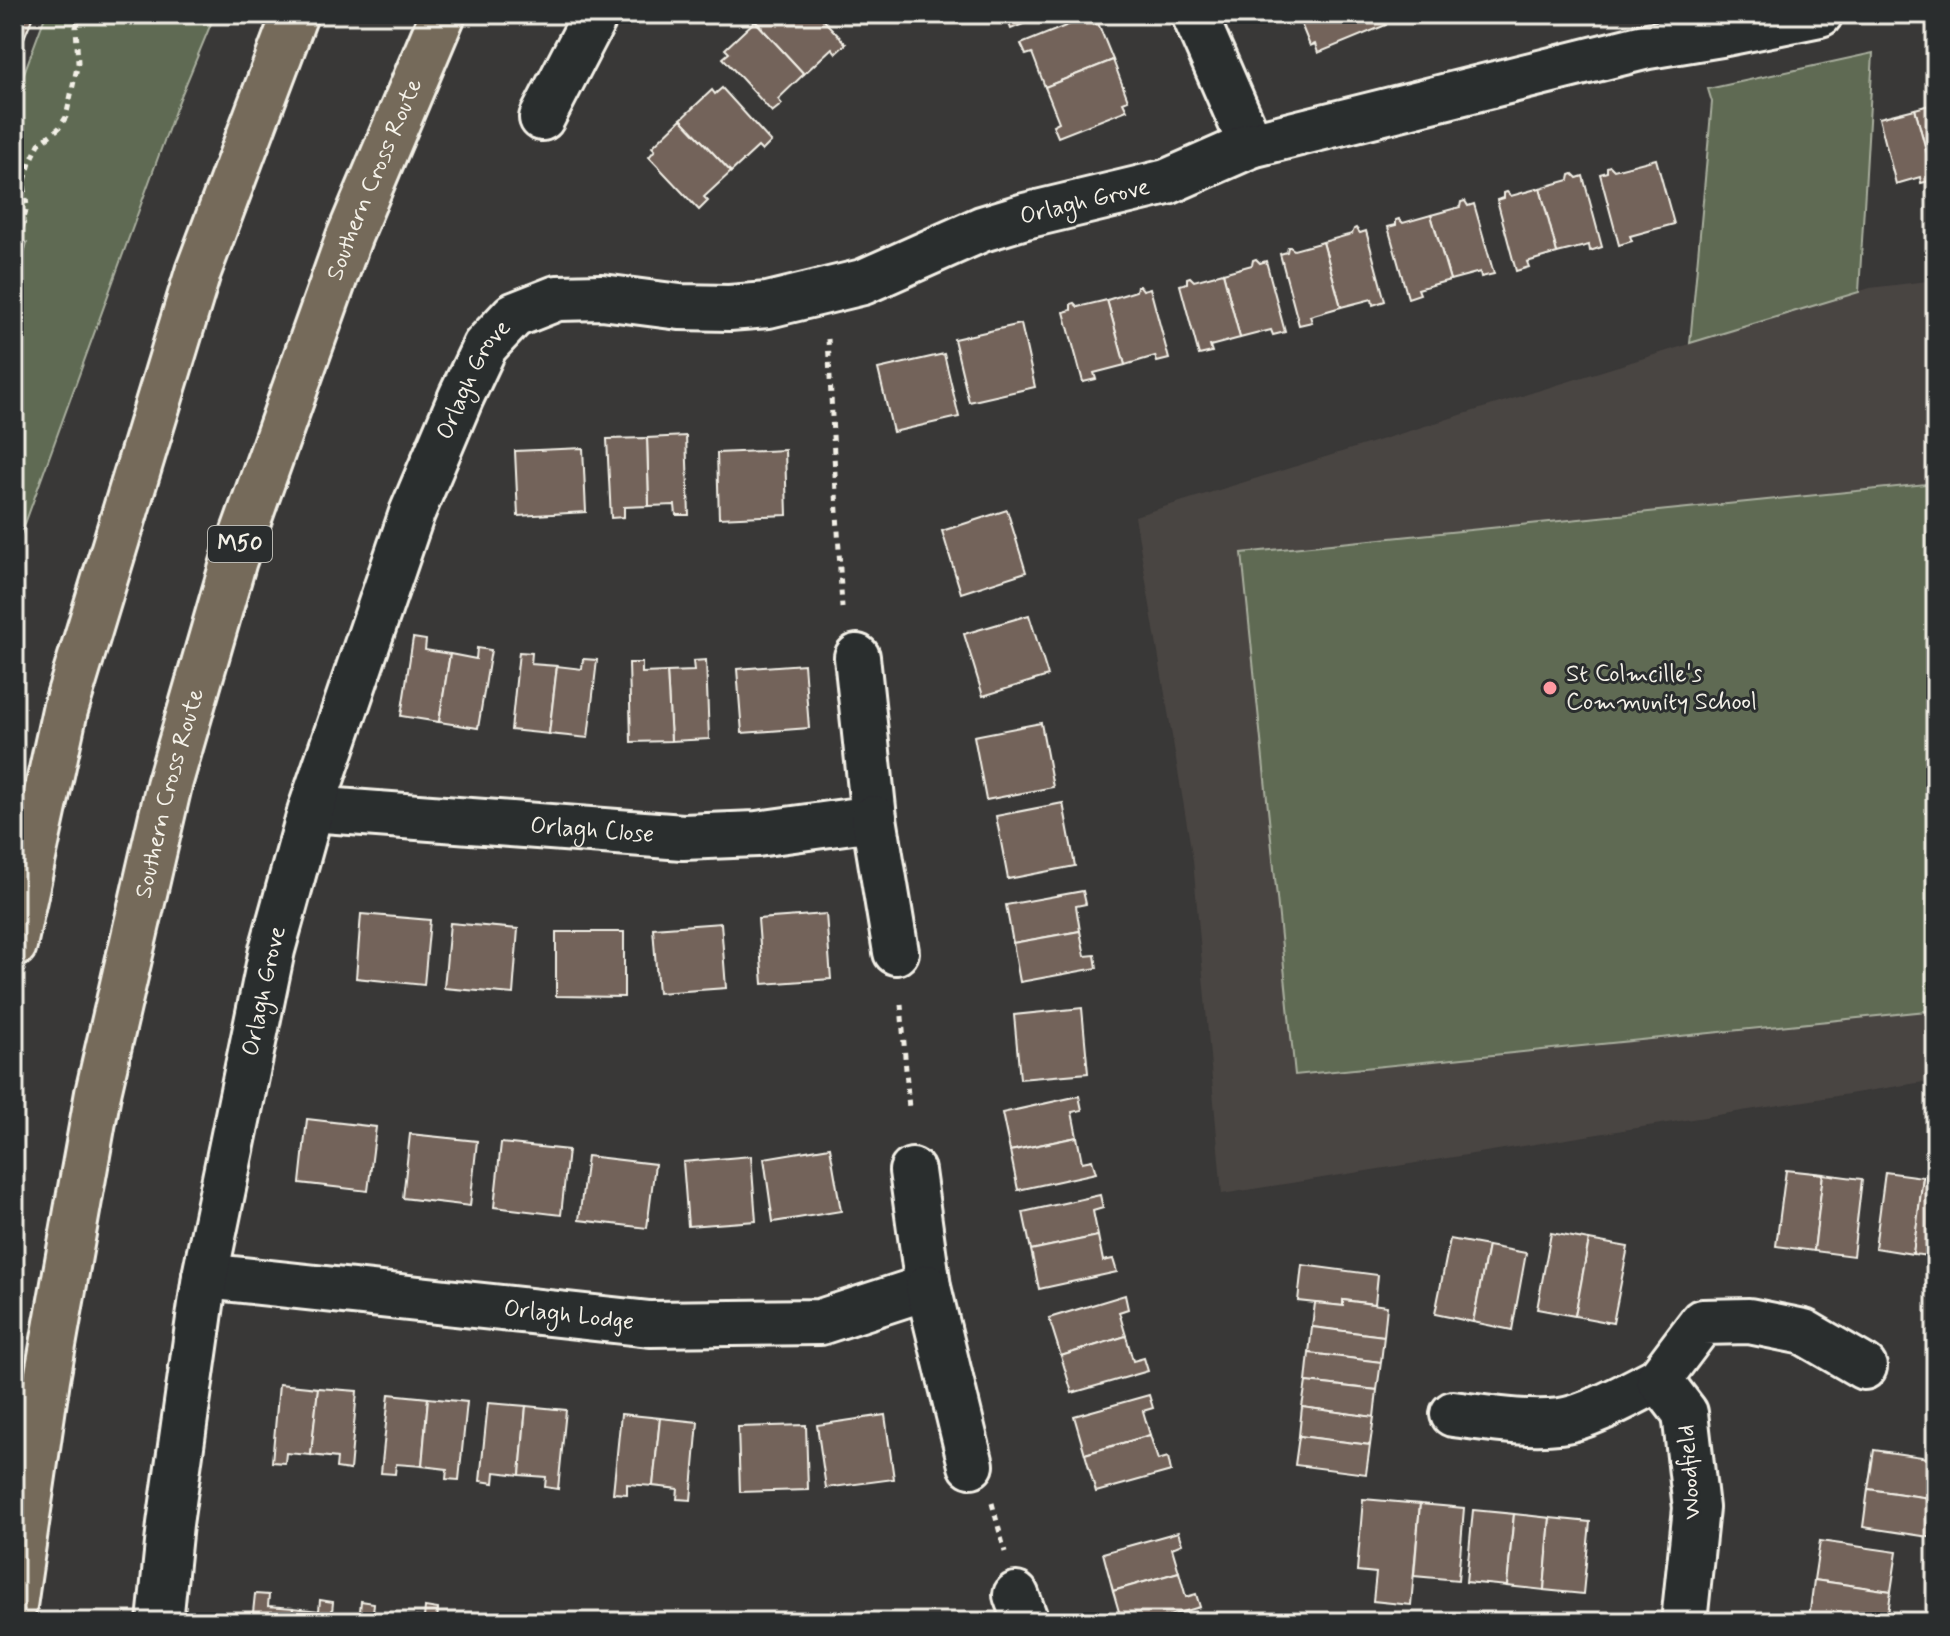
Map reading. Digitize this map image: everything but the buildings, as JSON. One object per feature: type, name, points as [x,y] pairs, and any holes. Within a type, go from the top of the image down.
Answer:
[{"type":"highway","points":[[14,945],[65,710],[198,272],[295,14]]},
{"type":"highway","name":"Southern Cross Route","points":[[14,1606],[47,1379],[98,1093],[169,785],[234,560],[312,340],[349,237],[443,14]]},
{"type":"street","points":[[542,118],[596,14]]},
{"type":"street","points":[[1194,14],[1251,145]]},
{"type":"street","name":"Orlagh Grove","points":[[160,1622],[170,1524],[205,1276],[272,950],[311,809],[412,513],[485,346],[514,315],[557,298],[602,297],[680,307],[768,305],[863,282],[982,229],[1010,220],[1167,182],[1251,145],[1648,46],[1719,24],[1820,14]]},
{"type":"street","points":[[857,657],[874,818],[896,952]]},
{"type":"street","name":"Orlagh Close","points":[[311,809],[683,837],[757,834],[874,818]]},
{"type":"street","points":[[912,1171],[928,1287],[981,1482]]},
{"type":"street","name":"Orlagh Lodge","points":[[205,1276],[650,1324],[820,1322],[928,1287]]},
{"type":"street","points":[[1453,1414],[1536,1422],[1563,1421],[1597,1409],[1659,1379],[1702,1322],[1749,1321],[1804,1332],[1864,1367]]},
{"type":"street","name":"Woodfield","points":[[1659,1379],[1685,1413],[1696,1508],[1684,1622]]},
{"type":"path","points":[[14,250],[27,206],[24,184],[30,163],[39,144],[59,128],[66,117],[78,63],[76,27],[81,14]]},
{"type":"path","points":[[828,339],[842,608]]},
{"type":"path","points":[[901,1004],[909,1109]]},
{"type":"path","points":[[981,1482],[1021,1608]]},
{"type":"shaded area","name":"St Colmcille's Community School","points":[[1936,280],[1936,1080],[1222,1194],[1193,860],[1135,516],[1870,288]]},
{"type":"green space","points":[[46,14],[215,14],[176,108],[14,554],[14,288],[27,243],[14,239],[14,100]]},
{"type":"green space","points":[[1873,53],[1859,292],[1690,343],[1712,102],[1708,89]]},
{"type":"green space","name":"St Colmcille's Community School","points":[[1936,483],[1936,1010],[1295,1075],[1242,553]]},
{"type":"place","name":"St Colmcille's Community School","points":[[1550,688]]}]
